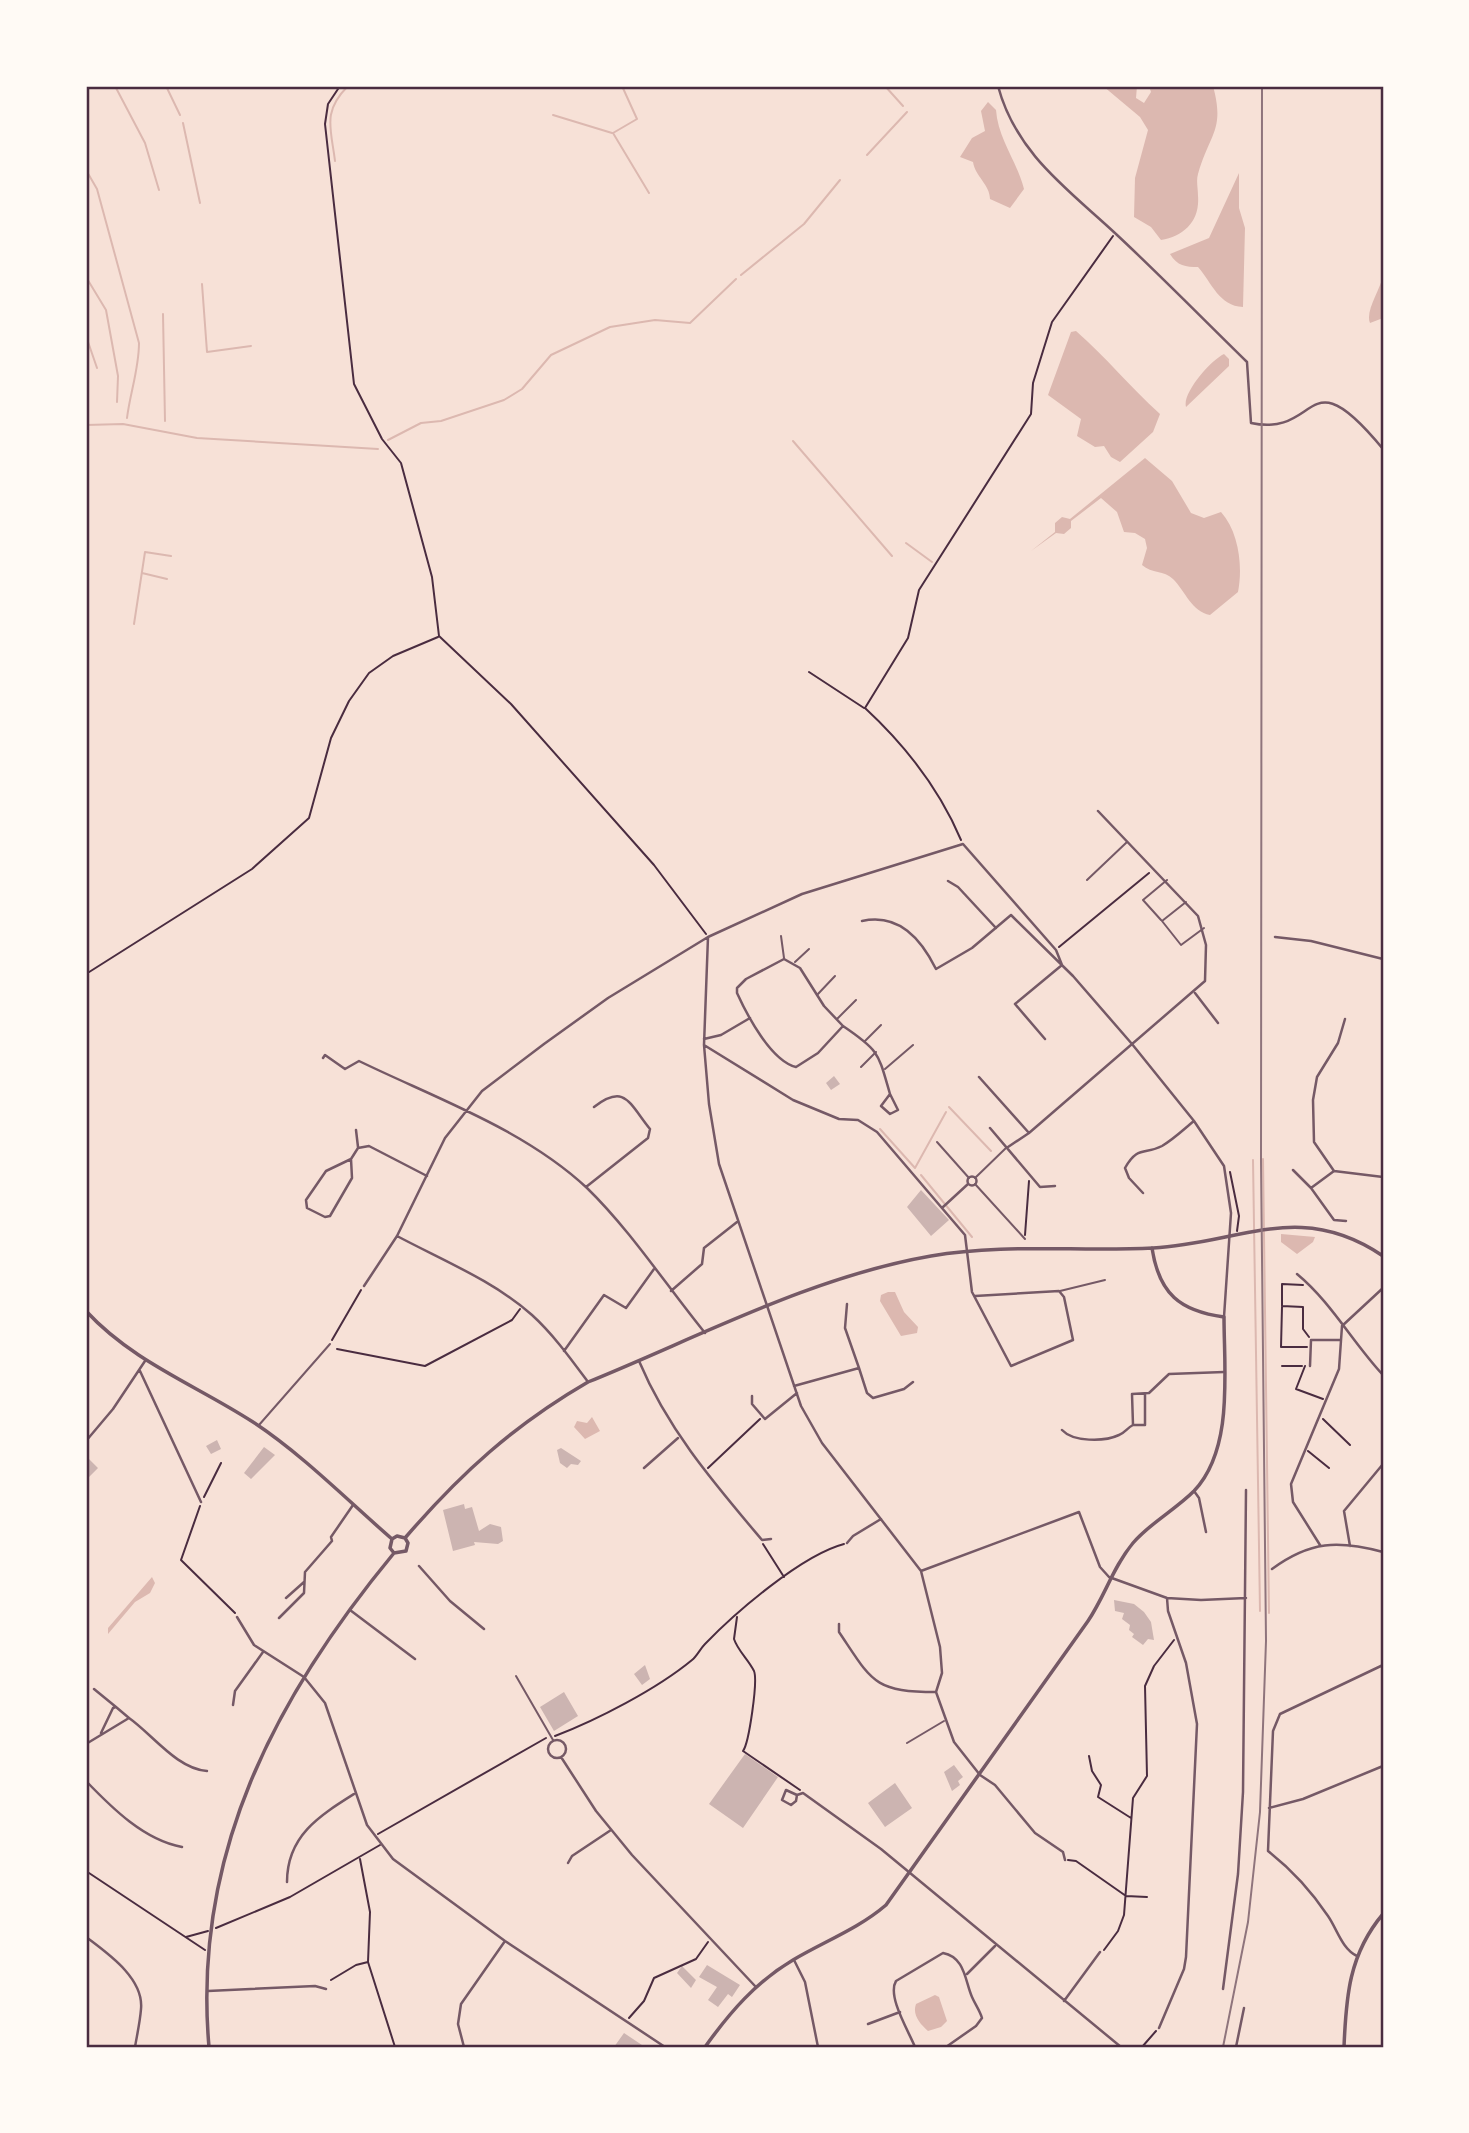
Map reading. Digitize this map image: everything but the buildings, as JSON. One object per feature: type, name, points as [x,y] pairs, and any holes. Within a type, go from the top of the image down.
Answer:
[{"type":"street","points":[[998,86],[1026,146],[1049,176],[1115,233],[1247,362],[1250,420],[1253,424],[1280,423],[1313,403],[1326,402],[1352,413],[1383,449]]},
{"type":"street","points":[[1008,1147],[1029,1133],[1195,993],[1205,981],[1204,928],[1167,880],[1098,811]]},
{"type":"street","points":[[364,1286],[397,1236],[445,1138],[482,1091],[608,998],[708,937],[802,894],[963,844],[1056,950],[1062,965]]},
{"type":"street","points":[[948,881],[958,887],[996,928]]},
{"type":"street","points":[[705,2047],[729,2013],[756,1987],[793,1960],[860,1926],[886,1905],[1093,1615],[1109,1577],[1138,1537],[1194,1491],[1216,1455],[1223,1406],[1230,1190],[1224,1166],[1194,1121],[1132,1044],[1062,965],[1011,915],[972,948],[936,969],[926,948],[909,931],[880,919],[862,921]]},
{"type":"street","points":[[708,937],[704,1045],[709,1104],[719,1164],[794,1386],[822,1443],[921,1571],[940,1647],[942,1673],[936,1692],[944,1721],[964,1758],[980,1775],[995,1785],[1035,1833],[1063,1852],[1065,1860]]},
{"type":"street","points":[[1275,937],[1311,941],[1383,959]]},
{"type":"street","points":[[843,1026],[818,1053],[796,1067],[785,1062],[766,1044],[737,988],[746,979],[784,959],[796,962],[816,996],[836,1020],[876,1052],[885,1069],[890,1094],[898,1110],[890,1114],[881,1106],[890,1094]]},
{"type":"street","points":[[1045,1039],[1015,1004],[1062,965]]},
{"type":"street","points":[[1195,993],[1218,1023]]},
{"type":"street","points":[[704,1039],[721,1035],[750,1017]]},
{"type":"street","points":[[1334,1171],[1314,1142],[1313,1100],[1317,1076],[1338,1043],[1345,1020]]},
{"type":"street","points":[[704,1045],[793,1100],[839,1119],[858,1121],[877,1132],[965,1235],[975,1296],[1009,1364],[1014,1367],[1073,1340],[1064,1297],[1059,1291],[975,1296]]},
{"type":"street","points":[[323,1058],[326,1055],[345,1069],[359,1061],[465,1111],[536,1151],[586,1187],[613,1216],[705,1333]]},
{"type":"street","points":[[979,1077],[1029,1133]]},
{"type":"street","points":[[586,1187],[648,1138],[650,1129],[627,1101],[617,1095],[611,1095],[594,1107]]},
{"type":"street","points":[[1143,1193],[1129,1178],[1125,1168],[1131,1157],[1143,1149],[1159,1148],[1194,1121]]},
{"type":"street","points":[[990,1128],[1008,1147],[1009,1154],[1040,1187],[1055,1186]]},
{"type":"street","points":[[351,1159],[352,1178],[330,1216],[325,1217],[307,1208],[306,1200],[326,1171],[351,1159],[358,1148],[356,1130]]},
{"type":"street","points":[[358,1148],[369,1146],[427,1176]]},
{"type":"street","points":[[1293,1170],[1311,1188],[1334,1220],[1346,1221]]},
{"type":"street","points":[[1311,1188],[1334,1171],[1383,1177]]},
{"type":"street","points":[[943,1207],[968,1184],[969,1178],[975,1178],[975,1184],[968,1184]]},
{"type":"street","points":[[671,1291],[702,1264],[704,1248],[737,1222]]},
{"type":"street","points":[[405,1538],[449,1487],[496,1443],[533,1415],[588,1382],[855,1273],[967,1251],[1152,1248],[1288,1226],[1336,1234],[1363,1243],[1383,1256]]},
{"type":"street","points":[[397,1236],[522,1306],[588,1382]]},
{"type":"street","points":[[1152,1248],[1159,1274],[1174,1297],[1196,1313],[1224,1317]]},
{"type":"street","points":[[564,1352],[604,1295],[626,1308],[653,1269]]},
{"type":"street","points":[[1297,1274],[1311,1285],[1383,1375]]},
{"type":"street","points":[[1320,1545],[1293,1502],[1291,1484],[1339,1369],[1342,1326],[1383,1288]]},
{"type":"street","points":[[847,1304],[845,1328],[867,1393],[873,1398],[904,1389],[913,1382]]},
{"type":"street","points":[[86,1311],[103,1329],[145,1362],[208,1394],[258,1426],[392,1539]]},
{"type":"street","points":[[1310,1366],[1311,1340],[1341,1340]]},
{"type":"street","points":[[639,1361],[678,1437],[762,1540],[771,1539]]},
{"type":"street","points":[[86,1441],[145,1362]]},
{"type":"street","points":[[794,1386],[859,1368]]},
{"type":"street","points":[[140,1371],[201,1502]]},
{"type":"street","points":[[1133,1425],[1132,1394],[1144,1394],[1170,1374],[1224,1372]]},
{"type":"street","points":[[752,1396],[752,1404],[765,1419],[797,1393]]},
{"type":"street","points":[[1062,1430],[1068,1437],[1079,1439],[1112,1437],[1133,1425],[1145,1425],[1144,1394]]},
{"type":"street","points":[[643,1468],[678,1437]]},
{"type":"street","points":[[1350,1546],[1344,1511],[1383,1464]]},
{"type":"street","points":[[1223,1989],[1241,1827],[1247,1490]]},
{"type":"street","points":[[1194,1491],[1199,1498],[1206,1532]]},
{"type":"street","points":[[279,1618],[304,1593],[305,1572],[332,1541],[331,1537],[353,1505]]},
{"type":"street","points":[[921,1571],[1079,1512],[1100,1567],[1109,1577],[1167,1598],[1246,1598]]},
{"type":"street","points":[[847,1543],[853,1536],[881,1519]]},
{"type":"street","points":[[209,2047],[208,1991],[212,1930],[223,1867],[241,1798],[274,1727],[304,1677],[350,1610],[394,1553],[406,1551],[409,1546],[405,1538],[397,1536],[392,1539],[390,1548],[394,1553]]},
{"type":"street","points":[[1272,1569],[1296,1552],[1320,1545],[1350,1546],[1383,1552]]},
{"type":"street","points":[[419,1566],[450,1601],[484,1629]]},
{"type":"street","points":[[286,1598],[304,1582]]},
{"type":"street","points":[[1159,2028],[1186,1957],[1196,1768],[1194,1700],[1167,1598]]},
{"type":"street","points":[[350,1610],[415,1659]]},
{"type":"street","points":[[237,1617],[245,1635],[263,1652],[304,1677],[325,1703],[354,1794],[380,1845],[415,1878],[665,2047]]},
{"type":"street","points":[[839,1624],[839,1632],[869,1676],[878,1684],[906,1692],[936,1692]]},
{"type":"street","points":[[233,1704],[235,1691],[263,1652]]},
{"type":"street","points":[[1357,1956],[1348,1950],[1328,1915],[1302,1883],[1268,1851],[1274,1725],[1280,1714],[1383,1665]]},
{"type":"street","points":[[94,1689],[179,1759],[195,1770],[207,1771]]},
{"type":"street","points":[[100,1736],[109,1713],[116,1707]]},
{"type":"street","points":[[86,1744],[129,1718]]},
{"type":"street","points":[[552,1739],[565,1744],[566,1752],[561,1757],[554,1758],[548,1753],[548,1745],[552,1739]]},
{"type":"street","points":[[561,1757],[611,1830],[756,1987]]},
{"type":"street","points":[[1269,1808],[1303,1799],[1383,1766]]},
{"type":"street","points":[[86,1781],[128,1820],[170,1845],[182,1847]]},
{"type":"street","points":[[797,1795],[792,1805],[782,1800],[786,1790],[797,1795],[803,1793],[881,1849],[995,1946],[1121,2047]]},
{"type":"street","points":[[287,1882],[287,1869],[299,1836],[312,1821],[354,1794]]},
{"type":"street","points":[[568,1863],[572,1856],[611,1830]]},
{"type":"street","points":[[1344,2047],[1346,1995],[1357,1956],[1383,1914]]},
{"type":"street","points":[[86,1937],[124,1968],[138,1991],[142,2008],[135,2047]]},
{"type":"street","points":[[464,2047],[458,2024],[461,2004],[505,1941]]},
{"type":"street","points":[[967,1974],[981,1963],[995,1946]]},
{"type":"street","points":[[1064,2001],[1100,1952]]},
{"type":"street","points":[[915,2047],[893,1997],[894,1984],[928,1960],[947,1953],[967,1974],[981,2020],[946,2047]]},
{"type":"street","points":[[793,1960],[805,1982],[818,2047]]},
{"type":"street","points":[[208,1991],[315,1986],[326,1989]]},
{"type":"street","points":[[1236,2047],[1244,2008]]},
{"type":"street","points":[[868,2024],[900,2012]]},
{"type":"lane","points":[[1087,880],[1128,841]]},
{"type":"lane","points":[[1167,880],[1143,900],[1181,945],[1204,928]]},
{"type":"lane","points":[[1161,921],[1186,902]]},
{"type":"lane","points":[[781,936],[784,959]]},
{"type":"lane","points":[[796,962],[809,949]]},
{"type":"lane","points":[[816,996],[835,976]]},
{"type":"lane","points":[[836,1020],[856,1000]]},
{"type":"lane","points":[[865,1042],[881,1025]]},
{"type":"lane","points":[[885,1069],[913,1045]]},
{"type":"lane","points":[[861,1066],[876,1052]]},
{"type":"lane","points":[[937,1142],[969,1178]]},
{"type":"lane","points":[[975,1178],[1008,1147]]},
{"type":"lane","points":[[975,1184],[1025,1239]]},
{"type":"lane","points":[[1059,1291],[1105,1280]]},
{"type":"lane","points":[[258,1426],[330,1344]]},
{"type":"lane","points":[[516,1676],[552,1739]]},
{"type":"lane","points":[[907,1743],[944,1721]]},
{"type":"path","points":[[338,86],[328,104],[325,124],[354,384],[382,439],[401,463],[432,577],[439,636],[511,705],[581,787],[654,865],[708,937]]},
{"type":"path","points":[[865,708],[908,638],[919,590],[1031,414],[1033,383],[1052,322],[1115,233]]},
{"type":"path","points":[[86,974],[252,869],[309,818],[331,738],[349,701],[369,673],[393,656],[439,636]]},
{"type":"path","points":[[809,672],[865,708],[895,736],[947,807],[963,844]]},
{"type":"path","points":[[1056,950],[1155,868]]},
{"type":"path","points":[[1224,1166],[1230,1172],[1236,1190],[1239,1216],[1237,1233]]},
{"type":"path","points":[[1025,1239],[1029,1177]]},
{"type":"path","points":[[1310,1348],[1282,1347],[1282,1284],[1311,1285]]},
{"type":"path","points":[[330,1344],[364,1286]]},
{"type":"path","points":[[337,1349],[425,1366],[512,1320],[522,1306]]},
{"type":"path","points":[[1282,1306],[1303,1307],[1303,1329],[1311,1340]]},
{"type":"path","points":[[1282,1366],[1310,1366]]},
{"type":"path","points":[[1303,1366],[1296,1389],[1326,1400]]},
{"type":"path","points":[[1320,1416],[1350,1445]]},
{"type":"path","points":[[704,1471],[748,1429],[765,1419]]},
{"type":"path","points":[[1307,1450],[1329,1468]]},
{"type":"path","points":[[222,1463],[201,1502],[181,1560],[237,1617]]},
{"type":"path","points":[[762,1540],[764,1549],[785,1577]]},
{"type":"path","points":[[374,1836],[552,1739],[655,1687],[694,1658],[702,1646],[785,1577],[826,1549],[847,1543]]},
{"type":"path","points":[[737,1616],[734,1631],[736,1645],[754,1671],[757,1684],[747,1728],[748,1745],[743,1751],[803,1793]]},
{"type":"path","points":[[1100,1952],[1118,1931],[1126,1896],[1133,1798],[1147,1776],[1145,1686],[1167,1646],[1178,1637]]},
{"type":"path","points":[[1089,1756],[1092,1771],[1101,1785],[1098,1797],[1132,1819]]},
{"type":"path","points":[[219,1927],[290,1897],[380,1845]]},
{"type":"path","points":[[359,1858],[370,1912],[368,1962],[395,2047]]},
{"type":"path","points":[[1065,1860],[1076,1861],[1126,1896],[1147,1897]]},
{"type":"path","points":[[86,1871],[205,1950]]},
{"type":"path","points":[[186,1937],[207,1931]]},
{"type":"path","points":[[628,2021],[644,2001],[654,1978],[696,1959],[711,1938]]},
{"type":"path","points":[[331,1980],[356,1965],[368,1962]]},
{"type":"path","points":[[1142,2047],[1159,2028]]},
{"type":"shaded area","points":[[1103,86],[1137,86],[1136,98],[1144,103],[1151,92],[1149,86],[1213,86],[1217,122],[1198,174],[1198,205],[1189,226],[1177,235],[1161,240],[1151,227],[1134,217],[1135,178],[1148,130],[1140,117]]},
{"type":"shaded area","points":[[988,102],[996,110],[1000,131],[1024,189],[1010,208],[990,199],[988,189],[976,172],[973,162],[960,157],[972,138],[985,131],[981,111]]},
{"type":"shaded area","points":[[1239,173],[1239,208],[1245,228],[1243,307],[1228,303],[1222,298],[1198,267],[1182,265],[1170,254],[1209,238]]},
{"type":"shaded area","points":[[1383,276],[1383,318],[1370,323],[1371,307]]},
{"type":"shaded area","points":[[1076,331],[1160,414],[1153,432],[1120,462],[1111,457],[1104,446],[1095,447],[1077,436],[1081,419],[1048,395],[1071,332]]},
{"type":"shaded area","points":[[1224,354],[1229,359],[1229,366],[1186,407],[1188,394],[1193,386],[1212,363]]},
{"type":"shaded area","points":[[1145,458],[1172,481],[1191,513],[1204,518],[1221,512],[1232,529],[1240,561],[1238,592],[1210,615],[1198,610],[1169,576],[1142,565],[1147,548],[1145,539],[1135,533],[1124,532],[1117,512],[1101,498],[1071,521],[1071,528],[1064,534],[1056,533],[1031,551],[1055,532],[1055,523],[1062,517],[1070,519]]},
{"type":"shaded area","points":[[1281,1234],[1315,1237],[1313,1242],[1297,1254],[1281,1242]]},
{"type":"shaded area","points":[[895,1292],[904,1312],[918,1327],[917,1333],[901,1336],[880,1301],[881,1295]]},
{"type":"shaded area","points":[[592,1417],[600,1431],[585,1439],[574,1427],[577,1421],[587,1423]]},
{"type":"shaded area","points":[[152,1577],[155,1583],[150,1593],[135,1602],[108,1634],[108,1628]]},
{"type":"shaded area","points":[[935,1995],[939,1997],[947,2021],[941,2027],[928,2031],[917,2019],[915,2008],[916,2004]]},
{"type":"waterway","points":[[115,86],[145,143],[159,190]]},
{"type":"waterway","points":[[166,86],[180,115]]},
{"type":"waterway","points":[[335,161],[330,130],[331,112],[348,86]]},
{"type":"waterway","points":[[622,86],[637,119],[613,133],[649,193]]},
{"type":"waterway","points":[[885,86],[903,106]]},
{"type":"waterway","points":[[867,155],[907,112]]},
{"type":"waterway","points":[[553,115],[612,133]]},
{"type":"waterway","points":[[183,123],[200,203]]},
{"type":"waterway","points":[[86,170],[97,189],[139,343],[127,418]]},
{"type":"waterway","points":[[741,275],[804,224],[840,180]]},
{"type":"waterway","points":[[86,277],[106,310],[118,376],[117,402]]},
{"type":"waterway","points":[[388,440],[421,423],[441,421],[504,400],[522,389],[551,355],[610,327],[655,320],[690,323],[736,279]]},
{"type":"waterway","points":[[202,284],[207,352],[251,346]]},
{"type":"waterway","points":[[163,314],[165,421]]},
{"type":"waterway","points":[[86,336],[97,368]]},
{"type":"waterway","points":[[86,425],[123,424],[197,438],[378,449]]},
{"type":"waterway","points":[[793,441],[892,556]]},
{"type":"waterway","points":[[906,543],[932,562]]},
{"type":"waterway","points":[[134,624],[145,552],[171,556]]},
{"type":"waterway","points":[[142,573],[167,579]]},
{"type":"waterway","points":[[949,1107],[991,1151]]},
{"type":"waterway","points":[[880,1129],[915,1168],[946,1112]]},
{"type":"waterway","points":[[1263,1159],[1269,1613]]},
{"type":"waterway","points":[[1253,1160],[1260,1611]]},
{"type":"waterway","points":[[921,1175],[972,1237]]},
{"type":"railway","points":[[1223,2047],[1248,1922],[1260,1812],[1266,1641],[1261,1161],[1262,86]]}]
